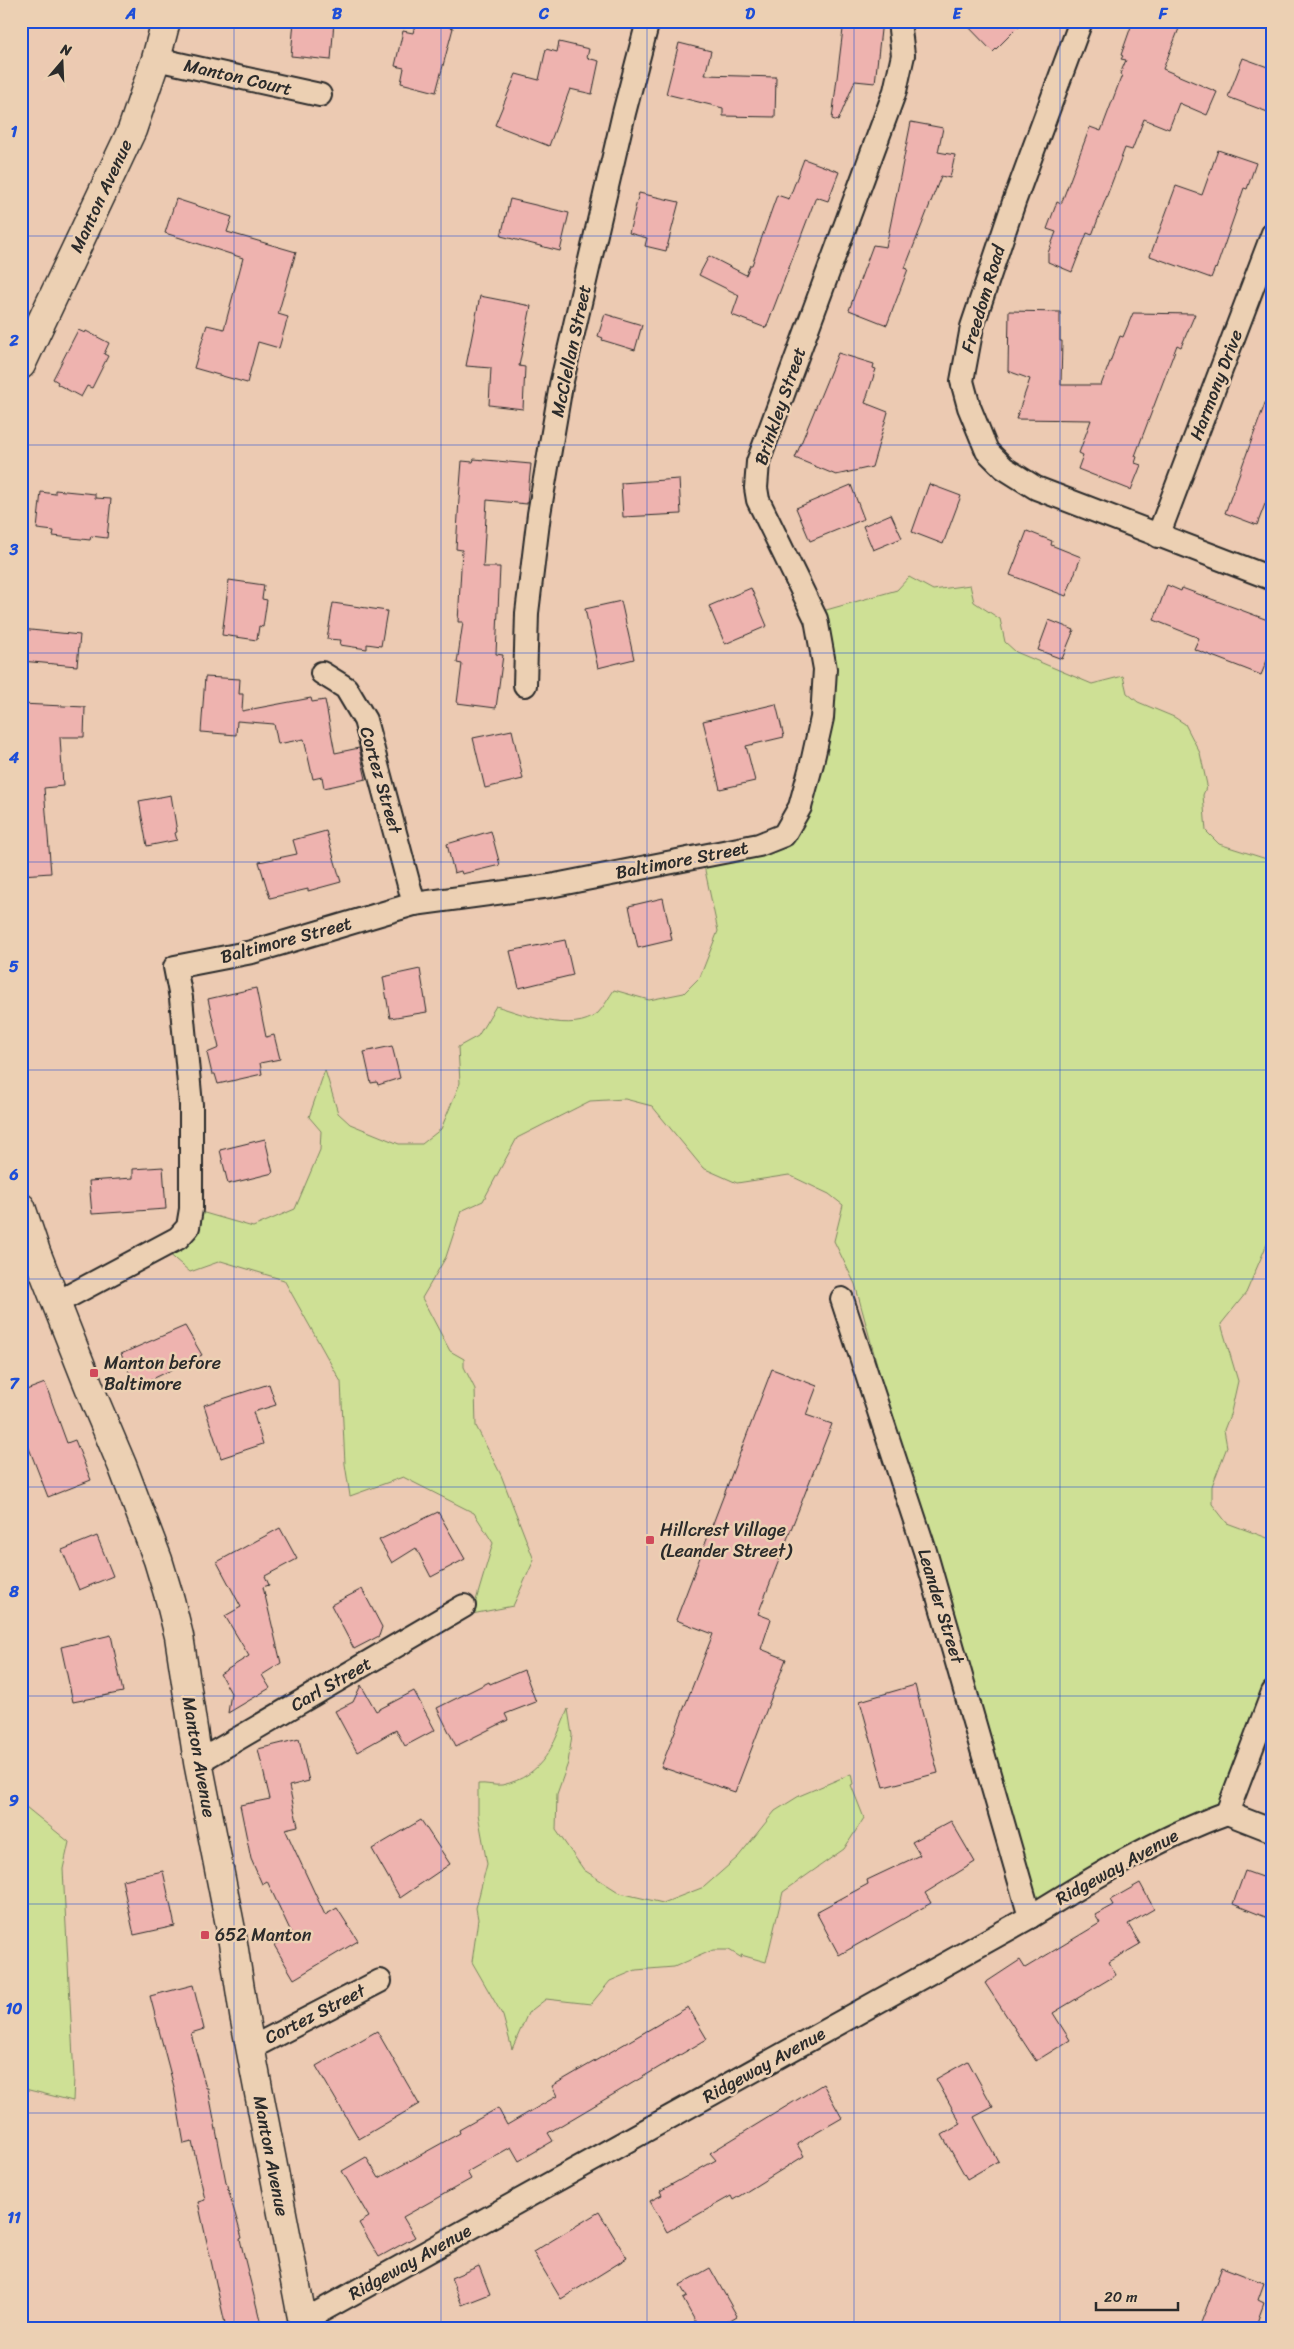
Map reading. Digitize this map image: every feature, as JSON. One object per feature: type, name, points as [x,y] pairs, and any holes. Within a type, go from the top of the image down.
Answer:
[{"type":"main road","name":"Manton Avenue","points":[[21,365],[132,130],[156,59],[166,21]]},
{"type":"main road","name":"Manton Avenue","points":[[21,1207],[56,1303],[122,1465],[163,1576],[179,1636],[198,1762],[231,1930],[250,2048],[303,2324]]},
{"type":"street","name":"McClellan Street","points":[[525,685],[527,613],[539,514],[561,385],[624,113],[648,21]]},
{"type":"street","name":"Brinkley Street","points":[[793,819],[800,807],[822,718],[825,693],[824,652],[816,619],[758,500],[756,477],[758,462],[775,410],[896,91],[903,55],[899,21]]},
{"type":"street","name":"Freedom Road","points":[[1081,21],[1014,202],[978,309],[966,353],[962,381],[978,431],[988,451],[1004,468],[1036,488],[1273,579]]},
{"type":"street","name":"Manton Court","points":[[156,59],[320,95]]},
{"type":"street","name":"Harmony Drive","points":[[1158,536],[1273,234]]},
{"type":"street","name":"Cortez Street","points":[[322,673],[346,688],[365,720],[414,904]]},
{"type":"street","name":"Baltimore Street","points":[[56,1303],[178,1238],[188,1227],[191,1210],[191,1105],[181,998],[175,967],[252,952],[414,904],[550,886],[759,845],[784,835],[793,819]]},
{"type":"street","name":"Leander Street","points":[[842,1299],[925,1551],[1030,1917]]},
{"type":"street","name":"Carl Street","points":[[198,1762],[464,1606]]},
{"type":"street","points":[[1273,1692],[1227,1813],[1273,1831]]},
{"type":"street","name":"Ridgeway Avenue","points":[[303,2324],[1030,1917],[1086,1882],[1183,1830],[1227,1813]]},
{"type":"street","name":"Cortez Street","points":[[250,2048],[380,1981]]},
{"type":"green space","points":[[909,577],[933,590],[970,585],[974,602],[1000,619],[1005,642],[1016,652],[1092,684],[1123,676],[1127,693],[1138,702],[1174,717],[1185,724],[1200,753],[1207,785],[1203,795],[1206,831],[1219,844],[1273,861],[1273,1230],[1246,1293],[1221,1324],[1238,1381],[1231,1412],[1224,1430],[1227,1447],[1212,1486],[1212,1504],[1227,1523],[1273,1540],[1273,1714],[1231,1810],[1074,1887],[1032,1901],[916,1507],[855,1284],[834,1241],[843,1205],[829,1194],[789,1175],[737,1183],[703,1168],[652,1106],[625,1099],[590,1101],[517,1138],[483,1201],[461,1211],[446,1257],[422,1298],[450,1351],[464,1359],[464,1367],[475,1389],[476,1426],[501,1475],[534,1560],[513,1606],[472,1614],[493,1543],[474,1513],[403,1477],[350,1496],[345,1464],[341,1382],[284,1280],[221,1261],[190,1272],[167,1252],[194,1210],[253,1227],[295,1209],[320,1150],[321,1131],[309,1117],[325,1070],[338,1113],[350,1124],[399,1144],[422,1144],[441,1129],[460,1083],[458,1047],[478,1036],[496,1006],[534,1018],[562,1023],[588,1019],[598,1013],[614,990],[649,1000],[684,993],[700,977],[718,931],[703,861],[785,833],[822,722],[812,614],[897,590]]},
{"type":"green space","points":[[568,1709],[572,1735],[568,1763],[557,1794],[556,1830],[584,1870],[620,1893],[663,1903],[704,1887],[738,1857],[775,1811],[799,1796],[851,1774],[853,1784],[851,1785],[864,1818],[844,1849],[783,1892],[766,1962],[741,1955],[742,1958],[729,1950],[713,1950],[674,1967],[636,1970],[610,1981],[591,2004],[546,1999],[528,2013],[512,2049],[503,2016],[472,1962],[478,1919],[476,1908],[487,1864],[478,1814],[478,1784],[502,1785],[516,1781],[538,1766],[552,1746]]},
{"type":"green space","points":[[21,1803],[69,1842],[63,1869],[74,2077],[73,2101],[21,2088]]},
{"type":"building","points":[[294,21],[334,21],[331,60],[291,56]]},
{"type":"building","points":[[416,21],[428,21],[453,28],[436,92],[401,83],[404,68],[395,66],[403,31],[413,33]]},
{"type":"building","points":[[844,21],[882,21],[875,83],[855,81],[838,121],[832,119]]},
{"type":"building","points":[[963,21],[1024,21],[993,52]]},
{"type":"building","points":[[1133,21],[1182,21],[1163,69],[1217,92],[1207,115],[1179,103],[1169,129],[1144,119],[1132,150],[1125,148],[1092,235],[1087,233],[1072,272],[1048,262],[1048,253],[1056,232],[1047,229],[1057,202],[1061,204],[1090,127],[1101,131],[1122,75],[1120,74],[1126,60],[1121,59],[1123,56],[1121,55]]},
{"type":"building","points":[[559,42],[589,49],[587,58],[599,61],[592,94],[570,89],[549,146],[495,125],[516,74],[539,80],[546,49],[557,52]]},
{"type":"building","points":[[679,43],[711,51],[705,75],[776,77],[775,117],[723,116],[723,108],[666,94]]},
{"type":"building","points":[[1243,58],[1273,69],[1273,114],[1228,97]]},
{"type":"building","points":[[911,122],[943,128],[938,152],[955,155],[950,178],[941,176],[905,268],[908,269],[887,325],[849,310],[873,245],[886,247]]},
{"type":"building","points":[[1218,150],[1256,163],[1247,189],[1244,188],[1216,269],[1211,278],[1150,256],[1176,186],[1202,195]]},
{"type":"building","points":[[804,159],[839,172],[828,201],[816,197],[766,328],[732,315],[739,295],[699,275],[709,256],[746,275],[750,265],[752,265],[777,195],[789,199]]},
{"type":"building","points":[[639,193],[679,202],[666,251],[645,246],[647,238],[629,233]]},
{"type":"building","points":[[176,199],[232,217],[227,232],[296,252],[278,314],[288,317],[279,348],[258,342],[247,383],[194,368],[207,325],[224,329],[243,258],[165,233]]},
{"type":"building","points":[[510,199],[569,213],[560,251],[501,236]]},
{"type":"building","points":[[480,296],[531,306],[519,366],[525,367],[523,409],[489,405],[491,368],[466,366]]},
{"type":"building","points":[[1009,311],[1060,312],[1060,341],[1062,341],[1061,385],[1101,385],[1120,336],[1123,337],[1133,313],[1195,314],[1181,347],[1177,345],[1135,456],[1137,457],[1135,463],[1141,465],[1131,490],[1078,469],[1083,455],[1079,453],[1091,420],[1016,419],[1030,379],[1008,371]]},
{"type":"building","points":[[605,314],[642,325],[635,350],[602,340],[603,338],[598,336]]},
{"type":"building","points":[[78,330],[85,333],[86,331],[109,343],[104,354],[108,356],[92,388],[87,386],[81,397],[57,384],[58,382],[53,379]]},
{"type":"building","points":[[838,353],[874,364],[873,368],[876,369],[865,403],[888,412],[872,467],[836,475],[795,458]]},
{"type":"building","points":[[1271,387],[1273,483],[1257,525],[1225,513]]},
{"type":"building","points":[[474,459],[531,464],[527,504],[487,500],[483,567],[500,567],[496,654],[503,655],[496,708],[457,703],[462,664],[457,663],[463,622],[458,622],[462,550],[456,549],[459,499],[462,461],[473,462]]},
{"type":"building","points":[[679,479],[681,514],[623,517],[621,483]]},
{"type":"building","points":[[929,484],[961,496],[943,544],[912,532]]},
{"type":"building","points":[[851,485],[864,519],[810,541],[796,508]]},
{"type":"building","points":[[55,490],[95,494],[95,498],[111,499],[107,538],[91,536],[90,540],[53,536],[54,531],[37,529],[41,492],[55,494]]},
{"type":"building","points":[[891,514],[902,538],[873,550],[863,526]]},
{"type":"building","points":[[1027,531],[1052,541],[1051,545],[1081,557],[1066,596],[1010,575]]},
{"type":"building","points":[[229,580],[264,585],[262,599],[267,600],[263,627],[259,626],[257,640],[222,635]]},
{"type":"building","points":[[1167,585],[1181,591],[1182,588],[1273,622],[1273,646],[1261,675],[1194,649],[1199,638],[1154,620]]},
{"type":"building","points":[[751,588],[767,626],[725,644],[709,606]]},
{"type":"building","points":[[621,601],[634,659],[598,668],[585,609]]},
{"type":"building","points":[[333,603],[387,611],[381,646],[367,644],[367,649],[340,645],[341,640],[327,639]]},
{"type":"building","points":[[1049,620],[1074,630],[1062,659],[1038,650]]},
{"type":"building","points":[[21,629],[80,635],[77,666],[21,661]]},
{"type":"building","points":[[205,677],[240,679],[239,694],[243,694],[242,711],[311,698],[312,702],[325,700],[335,753],[359,748],[366,779],[324,788],[322,777],[313,779],[304,739],[278,744],[274,724],[237,721],[236,735],[201,732]]},
{"type":"building","points":[[21,704],[85,707],[84,737],[60,737],[63,786],[44,788],[51,873],[21,875]]},
{"type":"building","points":[[776,704],[784,737],[746,746],[755,781],[720,789],[703,721]]},
{"type":"building","points":[[512,730],[523,779],[485,788],[473,738]]},
{"type":"building","points":[[171,795],[177,840],[147,846],[139,801]]},
{"type":"building","points":[[326,831],[341,882],[308,891],[308,889],[270,898],[259,862],[297,854],[293,840]]},
{"type":"building","points":[[491,831],[500,865],[462,874],[461,871],[454,873],[447,844]]},
{"type":"building","points":[[663,898],[672,940],[638,948],[629,906]]},
{"type":"building","points":[[565,940],[573,975],[519,988],[510,951]]},
{"type":"building","points":[[420,969],[427,1012],[390,1018],[383,977]]},
{"type":"building","points":[[256,988],[266,1037],[274,1035],[280,1059],[260,1063],[262,1074],[218,1084],[215,1074],[212,1074],[207,1053],[219,1048],[208,999]]},
{"type":"building","points":[[392,1046],[400,1078],[378,1085],[377,1082],[371,1083],[364,1052]]},
{"type":"building","points":[[265,1139],[273,1173],[228,1184],[220,1150]]},
{"type":"building","points":[[163,1167],[166,1209],[92,1214],[89,1181],[133,1178],[133,1169]]},
{"type":"building","points":[[185,1326],[202,1355],[136,1387],[121,1354]]},
{"type":"building","points":[[772,1369],[817,1386],[806,1415],[832,1424],[758,1614],[771,1619],[761,1649],[786,1659],[735,1792],[661,1767],[713,1634],[676,1620]]},
{"type":"building","points":[[45,1383],[67,1443],[75,1440],[91,1480],[48,1497],[27,1443],[21,1445],[21,1392]]},
{"type":"building","points":[[269,1384],[276,1405],[253,1412],[263,1444],[221,1458],[204,1405]]},
{"type":"building","points":[[438,1512],[465,1559],[431,1577],[416,1548],[392,1563],[379,1540]]},
{"type":"building","points":[[280,1528],[297,1559],[265,1576],[269,1585],[263,1587],[281,1663],[262,1675],[270,1688],[228,1713],[231,1693],[220,1674],[249,1656],[225,1616],[241,1607],[217,1562]]},
{"type":"building","points":[[97,1536],[113,1576],[79,1590],[62,1550]]},
{"type":"building","points":[[362,1589],[382,1627],[379,1636],[354,1649],[331,1605]]},
{"type":"building","points":[[111,1635],[123,1692],[73,1702],[61,1647]]},
{"type":"building","points":[[524,1670],[536,1702],[505,1714],[508,1720],[456,1746],[437,1708],[489,1682],[490,1684]]},
{"type":"building","points":[[361,1685],[376,1711],[414,1691],[435,1730],[405,1746],[396,1730],[357,1752],[335,1711],[353,1702]]},
{"type":"building","points":[[915,1685],[938,1773],[884,1787],[860,1701]]},
{"type":"building","points":[[299,1739],[309,1781],[289,1786],[298,1826],[285,1829],[325,1915],[337,1908],[358,1941],[294,1979],[274,1945],[292,1934],[267,1881],[262,1884],[251,1859],[240,1805],[270,1799],[258,1749]]},
{"type":"building","points":[[421,1820],[450,1864],[400,1898],[372,1849]]},
{"type":"building","points":[[951,1821],[975,1862],[925,1893],[931,1903],[839,1955],[816,1912],[868,1884],[867,1880],[920,1855],[912,1842]]},
{"type":"building","points":[[163,1871],[175,1926],[134,1935],[122,1880]]},
{"type":"building","points":[[1245,1871],[1273,1881],[1273,1920],[1233,1904]]},
{"type":"building","points":[[1140,1883],[1154,1909],[1128,1924],[1140,1944],[1109,1962],[1116,1975],[1053,2013],[1070,2040],[1036,2061],[985,1983],[1020,1960],[1025,1968],[1100,1923],[1095,1915],[1113,1905],[1110,1900]]},
{"type":"building","points":[[193,1985],[204,2029],[191,2033],[206,2088],[208,2088],[226,2182],[242,2238],[240,2239],[262,2328],[226,2328],[198,2202],[205,2200],[192,2142],[184,2144],[174,2087],[150,1996]]},
{"type":"building","points":[[688,2007],[707,2039],[548,2133],[553,2141],[519,2161],[511,2147],[467,2172],[471,2179],[403,2217],[415,2237],[379,2257],[359,2223],[369,2217],[342,2171],[366,2157],[379,2178],[460,2133],[459,2130],[498,2108],[507,2125],[557,2096],[552,2086]]},
{"type":"building","points":[[377,2031],[419,2104],[359,2139],[316,2066]]},
{"type":"building","points":[[968,2061],[993,2107],[974,2117],[998,2161],[967,2179],[942,2135],[961,2124],[936,2079]]},
{"type":"building","points":[[823,2084],[842,2118],[797,2144],[804,2156],[733,2200],[731,2196],[667,2232],[650,2201],[662,2195],[660,2191],[716,2160],[710,2153]]},
{"type":"building","points":[[599,2212],[627,2258],[561,2299],[533,2252]]},
{"type":"building","points":[[479,2266],[490,2294],[462,2305],[451,2278]]},
{"type":"building","points":[[1222,2267],[1264,2283],[1258,2300],[1264,2303],[1255,2328],[1199,2328]]},
{"type":"building","points":[[710,2268],[737,2316],[717,2328],[699,2328],[683,2299],[687,2297],[680,2285]]},
{"type":"place","name":"Manton before Baltimore","points":[[94,1373]]},
{"type":"place","name":"Hillcrest Village (Leander Street)","points":[[650,1540]]},
{"type":"place","name":"652 Manton","points":[[205,1935]]}]
